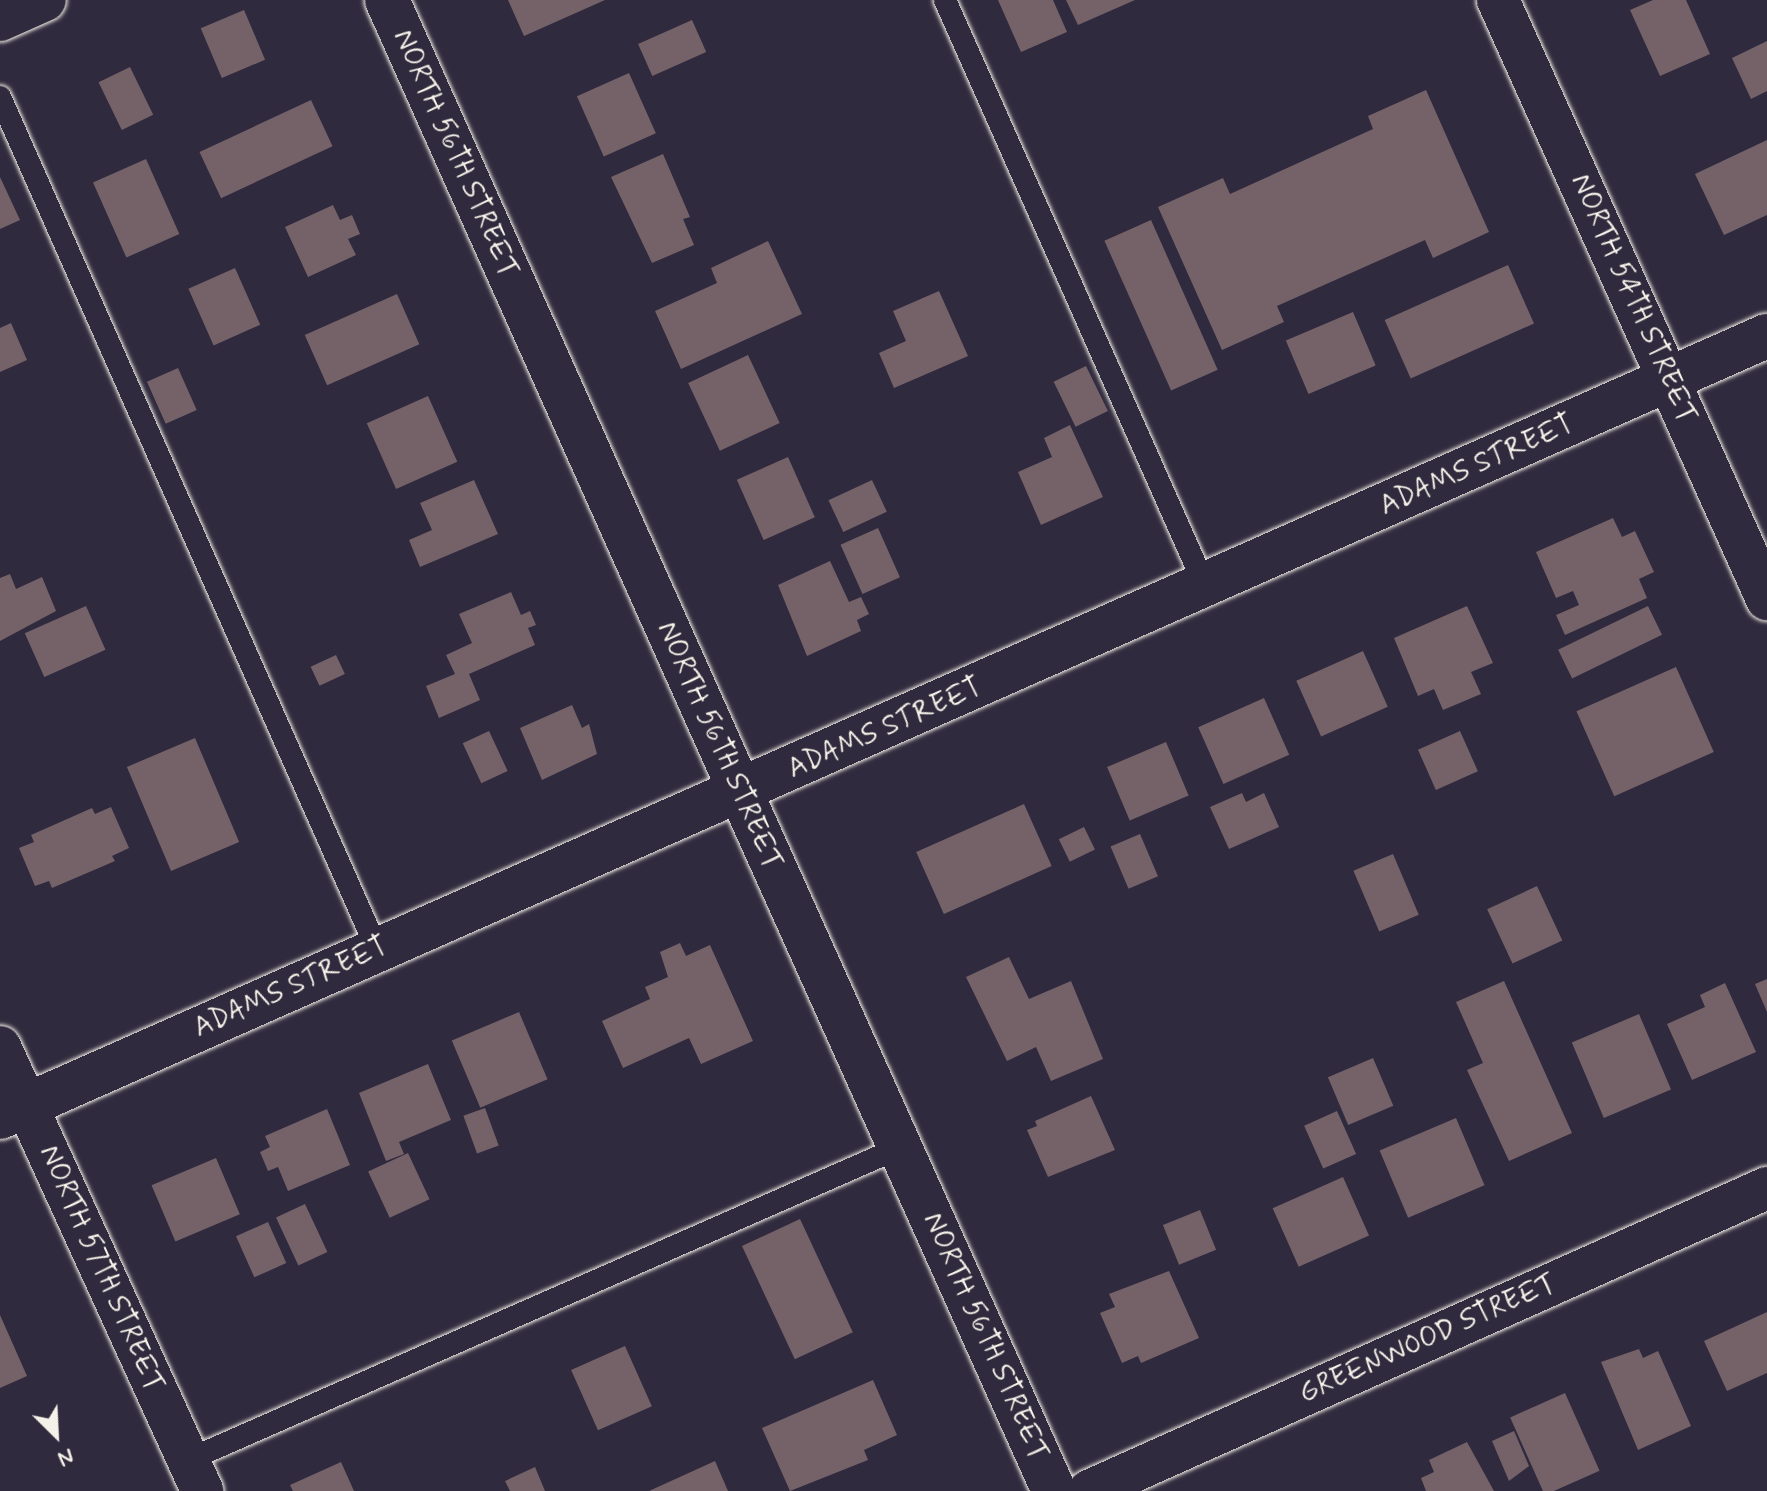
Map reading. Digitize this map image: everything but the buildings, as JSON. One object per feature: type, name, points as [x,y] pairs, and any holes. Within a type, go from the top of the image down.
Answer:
[{"type":"main road","name":"NORTH 56TH STREET","points":[[387,0],[1054,1491]]},
{"type":"main road","name":"ADAMS STREET","points":[[14,1112],[377,949],[741,793],[1767,336]]},
{"type":"street","points":[[0,20],[45,0]]},
{"type":"street","name":"NORTH 54TH STREET","points":[[1498,0],[1767,599]]},
{"type":"street","name":"NORTH 57TH STREET","points":[[0,1047],[14,1112],[195,1475]]},
{"type":"street","name":"GREENWOOD STREET","points":[[1089,1491],[1767,1188]]},
{"type":"lane","points":[[945,0],[1205,586]]},
{"type":"lane","points":[[0,97],[377,949]]},
{"type":"lane","points":[[195,1475],[901,1147]]}]
